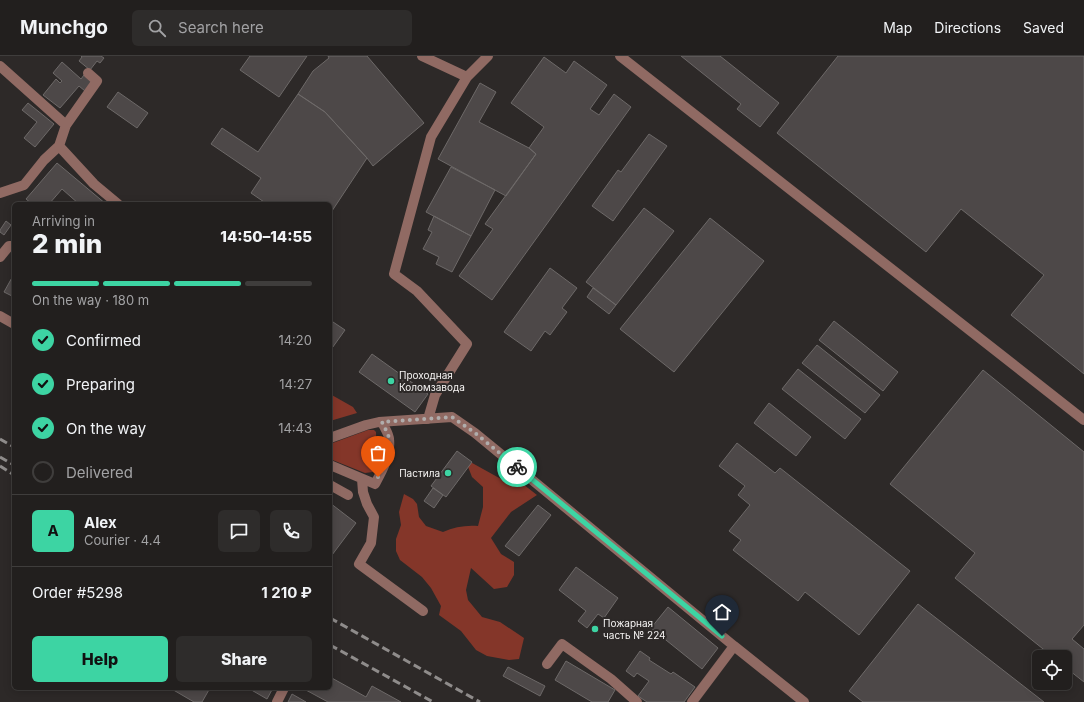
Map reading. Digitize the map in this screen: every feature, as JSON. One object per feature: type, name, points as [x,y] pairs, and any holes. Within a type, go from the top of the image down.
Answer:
[{"type":"street","points":[[422,56],[467,78]]},
{"type":"street","points":[[428,419],[435,395],[467,344],[417,291],[394,274],[431,137],[467,78],[488,56]]},
{"type":"street","points":[[620,56],[1084,420]]},
{"type":"street","points":[[0,66],[66,125]]},
{"type":"street","points":[[0,193],[24,185],[44,160],[59,146],[66,125],[97,81],[88,73]]},
{"type":"street","points":[[59,146],[94,184],[116,202]]},
{"type":"street","points":[[0,257],[9,246],[12,246]]},
{"type":"street","points":[[0,316],[12,323]]},
{"type":"street","points":[[332,437],[366,425],[395,418],[428,419],[452,417],[475,433],[804,702]]},
{"type":"street","points":[[332,466],[374,484],[388,454],[389,438],[382,422]]},
{"type":"street","points":[[362,479],[363,492],[374,517],[371,543],[359,564],[423,611]]},
{"type":"street","points":[[332,487],[348,495]]},
{"type":"street","points":[[547,664],[562,644],[611,679],[637,702]]},
{"type":"street","points":[[692,702],[734,646]]},
{"type":"street","points":[[277,702],[283,690]]},
{"type":"shaded area","points":[[332,395],[353,407],[357,413],[332,420]]},
{"type":"shaded area","points":[[368,430],[374,430],[376,432],[377,469],[373,472],[365,473],[332,460],[332,443]]},
{"type":"shaded area","points":[[465,459],[501,479],[510,474],[537,495],[511,512],[491,538],[501,554],[514,562],[514,575],[507,587],[494,589],[471,568],[466,590],[468,600],[482,617],[500,622],[524,638],[519,659],[509,660],[487,656],[476,650],[461,631],[439,615],[441,606],[431,588],[422,577],[400,560],[396,551],[396,539],[401,525],[399,512],[404,494],[413,499],[417,504],[419,517],[426,526],[443,532],[460,527],[478,526],[483,507],[483,487],[472,477]]},
{"type":"building","points":[[81,56],[101,56],[104,58],[100,63],[97,61],[90,70],[79,61],[82,57]]},
{"type":"building","points":[[250,56],[307,56],[279,97],[240,70]]},
{"type":"building","points":[[328,56],[367,56],[424,123],[373,166],[325,112],[298,94],[313,71],[329,58]]},
{"type":"building","points":[[681,56],[720,56],[779,103],[760,127],[737,109],[741,104]]},
{"type":"building","points":[[838,56],[1084,56],[1084,374],[1011,315],[1044,275],[961,209],[926,252],[777,133]]},
{"type":"building","points":[[544,57],[566,73],[574,61],[607,85],[590,109],[599,115],[614,94],[631,107],[492,300],[459,276],[493,229],[485,224],[536,154],[529,148],[544,127],[511,103]]},
{"type":"building","points":[[62,62],[81,79],[84,75],[92,82],[85,91],[79,86],[60,108],[43,95],[56,79],[60,83],[62,81],[53,73]]},
{"type":"building","points":[[480,83],[496,92],[479,122],[529,148],[536,154],[506,196],[438,159]]},
{"type":"building","points":[[118,92],[148,113],[137,128],[107,107]]},
{"type":"building","points":[[298,94],[325,112],[367,158],[332,211],[332,202],[264,202],[251,193],[261,178],[211,144],[222,128],[258,152]]},
{"type":"building","points":[[28,103],[54,124],[35,147],[24,138],[37,122],[22,110]]},
{"type":"building","points":[[649,134],[667,146],[613,221],[592,206],[618,170],[621,172]]},
{"type":"building","points":[[57,163],[104,202],[77,202],[62,189],[51,202],[30,202],[26,199]]},
{"type":"building","points":[[451,167],[495,190],[471,236],[426,212]]},
{"type":"building","points":[[644,208],[674,231],[616,305],[586,282]]},
{"type":"building","points":[[434,216],[471,236],[452,272],[436,264],[439,257],[423,249],[432,232],[428,230]]},
{"type":"building","points":[[710,218],[764,261],[674,372],[620,329]]},
{"type":"building","points":[[6,221],[11,225],[4,235],[0,232],[0,230]]},
{"type":"building","points":[[550,268],[577,288],[562,308],[567,312],[550,335],[545,331],[531,351],[504,332]]},
{"type":"building","points":[[12,278],[12,296],[4,292]]},
{"type":"building","points":[[593,288],[616,305],[609,314],[587,297]]},
{"type":"building","points":[[332,321],[345,330],[332,348]]},
{"type":"building","points":[[834,321],[898,372],[883,391],[819,340]]},
{"type":"building","points":[[817,345],[880,395],[865,413],[802,363]]},
{"type":"building","name":"Проходная Коломзавода","points":[[372,354],[428,394],[415,412],[359,372]]},
{"type":"building","points":[[798,369],[861,419],[845,439],[782,389]]},
{"type":"building","points":[[983,370],[1084,452],[1084,625],[1072,639],[1084,649],[1084,682],[1072,673],[1072,650],[1044,650],[955,578],[975,553],[890,484]]},
{"type":"building","points":[[769,403],[811,437],[796,456],[754,423]]},
{"type":"building","points":[[737,443],[775,473],[780,468],[910,571],[859,635],[805,592],[798,601],[733,550],[741,540],[729,531],[750,505],[738,495],[745,486],[719,466]]},
{"type":"building","points":[[457,451],[472,462],[446,497],[431,486]]},
{"type":"building","points":[[433,488],[443,495],[434,508],[424,501]]},
{"type":"building","points":[[332,505],[356,523],[332,555]]},
{"type":"building","points":[[538,505],[551,515],[519,556],[505,546]]},
{"type":"building","points":[[576,567],[618,598],[604,618],[598,614],[587,628],[578,621],[586,611],[559,590]]},
{"type":"building","points":[[918,604],[1044,702],[863,702],[849,691]]},
{"type":"building","points":[[668,607],[718,648],[702,669],[651,628]]},
{"type":"building","points":[[640,651],[650,658],[649,660],[671,674],[673,672],[695,687],[684,702],[647,702],[638,696],[649,681],[637,673],[634,677],[626,671]]},
{"type":"building","points":[[566,661],[615,690],[608,702],[592,702],[555,680]]},
{"type":"building","points":[[508,667],[545,686],[540,696],[503,676]]},
{"type":"building","points":[[332,678],[366,697],[372,686],[401,702],[328,702],[306,690],[332,690]]},
{"type":"building","points":[[173,690],[209,690],[202,702],[194,702]]},
{"type":"building","points":[[251,690],[272,690],[267,699]]},
{"type":"building","points":[[292,694],[306,702],[288,702]]},
{"type":"railway","points":[[0,439],[12,446]]},
{"type":"railway","points":[[0,457],[12,464]]},
{"type":"railway","points":[[0,466],[12,474]]},
{"type":"railway","points":[[332,619],[480,702]]},
{"type":"railway","points":[[332,646],[433,702]]},
{"type":"way so far","points":[[378,477],[388,454],[389,438],[382,422],[452,417],[475,433],[517,467]]},
{"type":"place","name":"Проходная Коломзавода","points":[[391,381]]},
{"type":"place","name":"Пастила","points":[[448,473]]},
{"type":"place","name":"Пожарная часть № 224","points":[[595,629]]},
{"type":"route","points":[[517,467],[722,636]]}]
